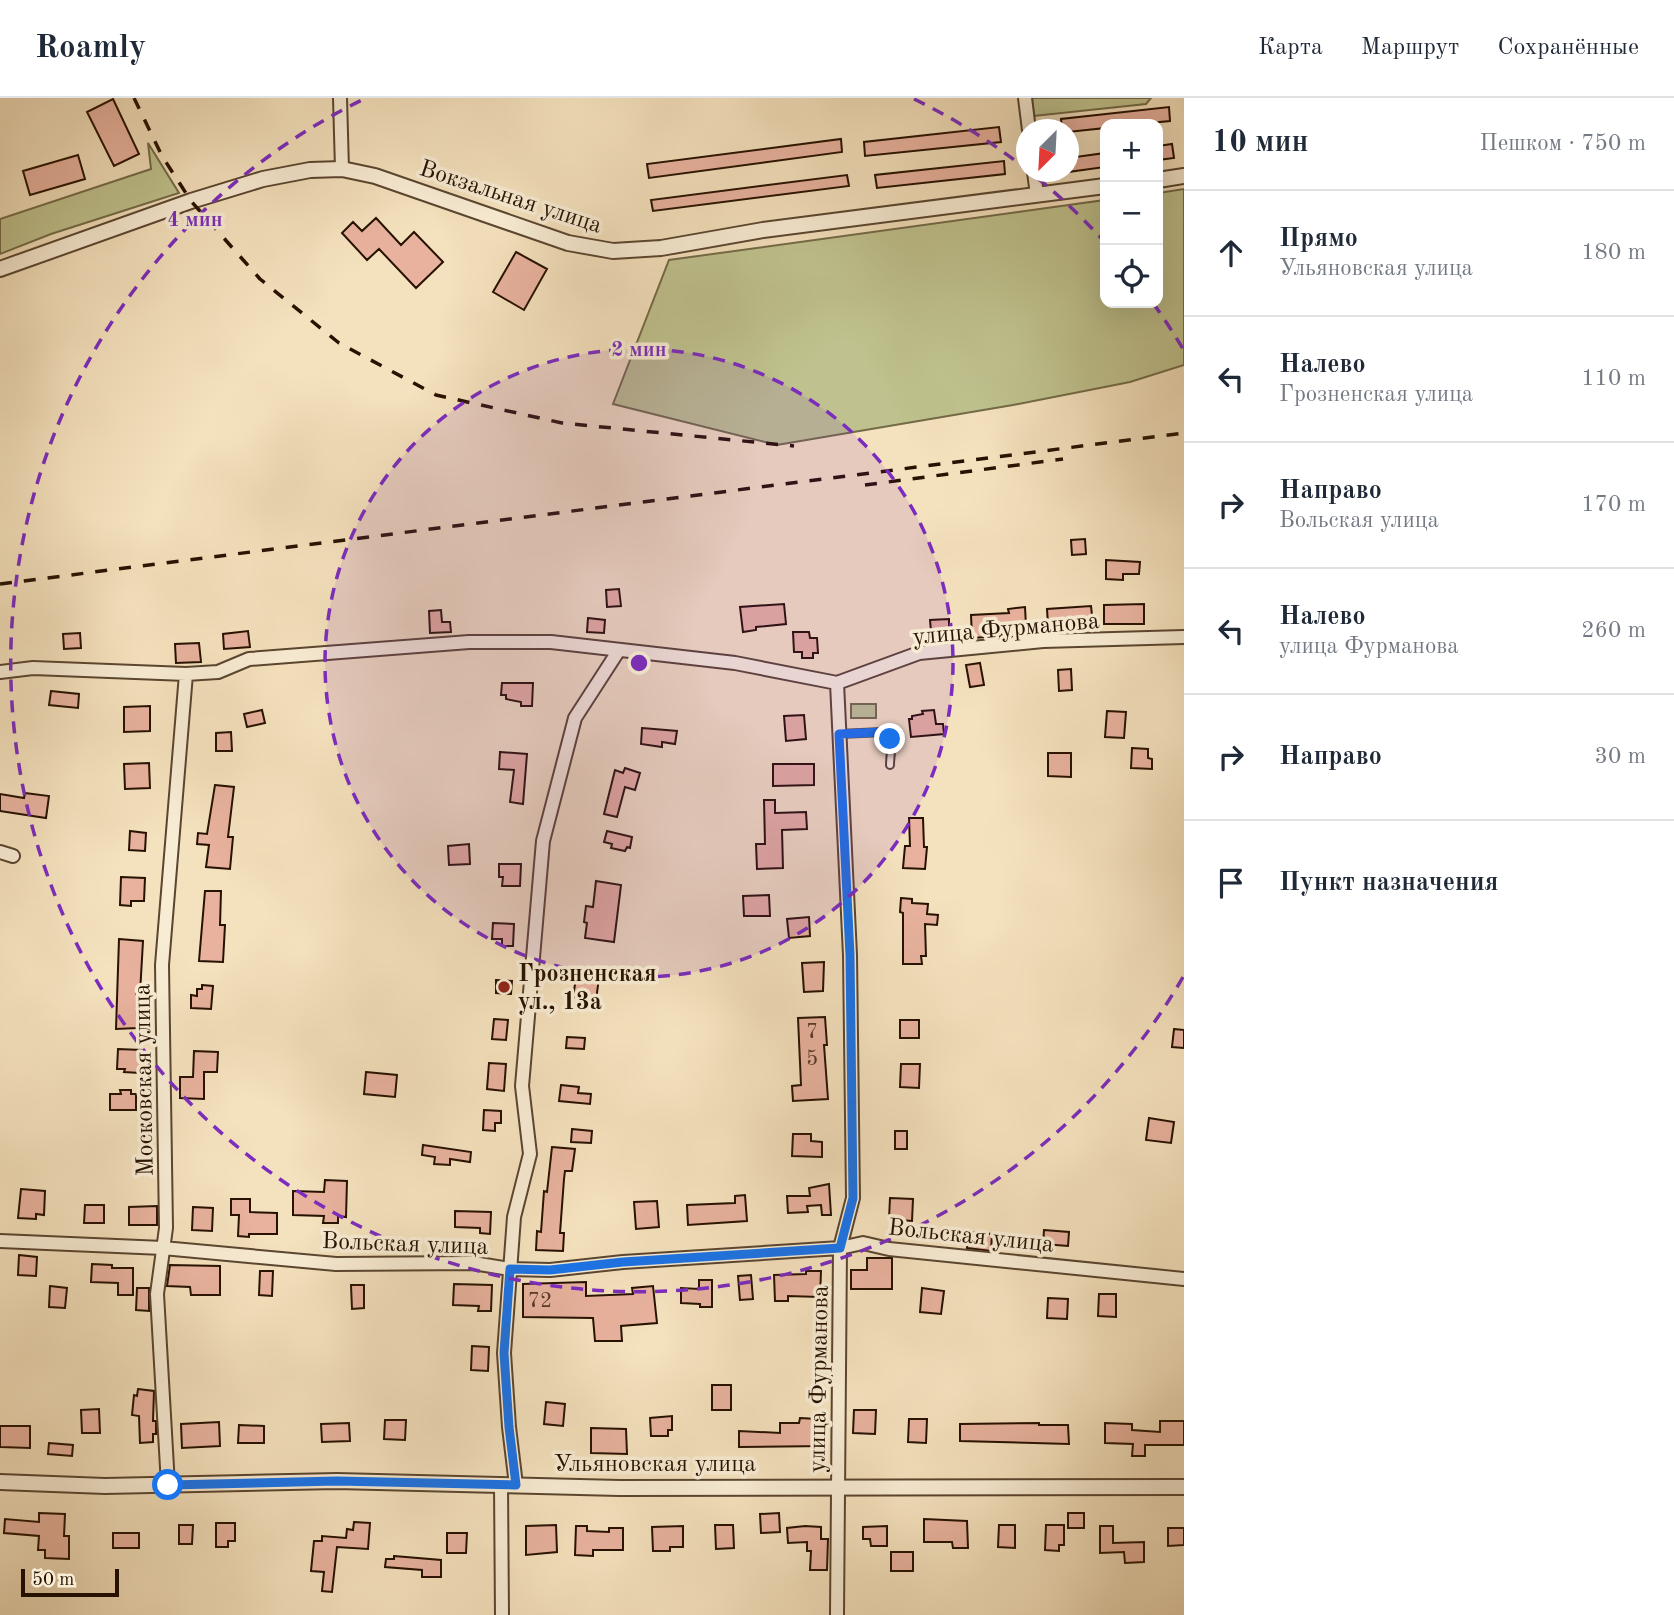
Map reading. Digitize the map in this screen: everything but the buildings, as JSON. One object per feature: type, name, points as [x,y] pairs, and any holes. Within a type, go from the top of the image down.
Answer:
[{"type":"street","points":[[340,98],[342,169]]},
{"type":"street","points":[[1025,98],[1028,119]]},
{"type":"street","name":"Вокзальная улица","points":[[0,269],[191,201],[263,179],[310,170],[342,169],[375,176],[568,243],[613,251],[661,248],[763,230],[1100,187]]},
{"type":"street","points":[[1163,179],[1184,176]]},
{"type":"street","points":[[1035,182],[1037,195]]},
{"type":"street","name":"улица Фурманова","points":[[837,1615],[840,1248],[853,1198],[850,955],[837,683],[919,653],[1043,641],[1184,637]]},
{"type":"street","points":[[0,672],[33,668],[186,674],[218,672],[249,659],[470,642],[551,642],[735,663],[837,683]]},
{"type":"street","points":[[516,1485],[504,1353],[514,1217],[530,1154],[522,1086],[543,841],[575,718],[618,650]]},
{"type":"street","name":"Московская улица","points":[[168,1485],[158,1294],[166,1228],[162,965],[186,674]]},
{"type":"street","points":[[0,852],[13,856]]},
{"type":"street","name":"Вольская улица","points":[[0,1241],[163,1248],[336,1264],[473,1263],[510,1269],[550,1270],[623,1262],[840,1248],[863,1243],[889,1250],[1184,1279]]},
{"type":"street","name":"Ульяновская улица","points":[[0,1482],[168,1485],[337,1481],[620,1488],[1184,1487]]},
{"type":"street","points":[[501,1485],[502,1615]]},
{"type":"lane","points":[[839,734],[888,734],[890,765]]},
{"type":"green space","points":[[1032,98],[1151,98],[1146,104],[1034,116]]},
{"type":"green space","points":[[148,143],[179,193],[51,234],[0,254],[0,219],[151,169]]},
{"type":"green space","points":[[1184,189],[1184,365],[1130,382],[1013,405],[777,445],[613,404],[669,260],[1100,201],[1100,308],[1163,308],[1163,192]]},
{"type":"green space","points":[[851,704],[876,704],[876,718],[851,718]]},
{"type":"railway","points":[[134,98],[162,156],[191,201],[260,279],[339,343],[436,395],[562,423],[794,446]]},
{"type":"railway","points":[[0,584],[1184,433]]},
{"type":"railway","points":[[865,485],[1063,459]]},
{"type":"place","name":"Грозненская ул., 13а","points":[[504,987]]},
{"type":"route","points":[[168,1485],[337,1481],[516,1485],[504,1353],[510,1269],[550,1270],[623,1262],[840,1248],[853,1198],[850,955],[839,734],[883,732],[888,734],[890,739]]}]
